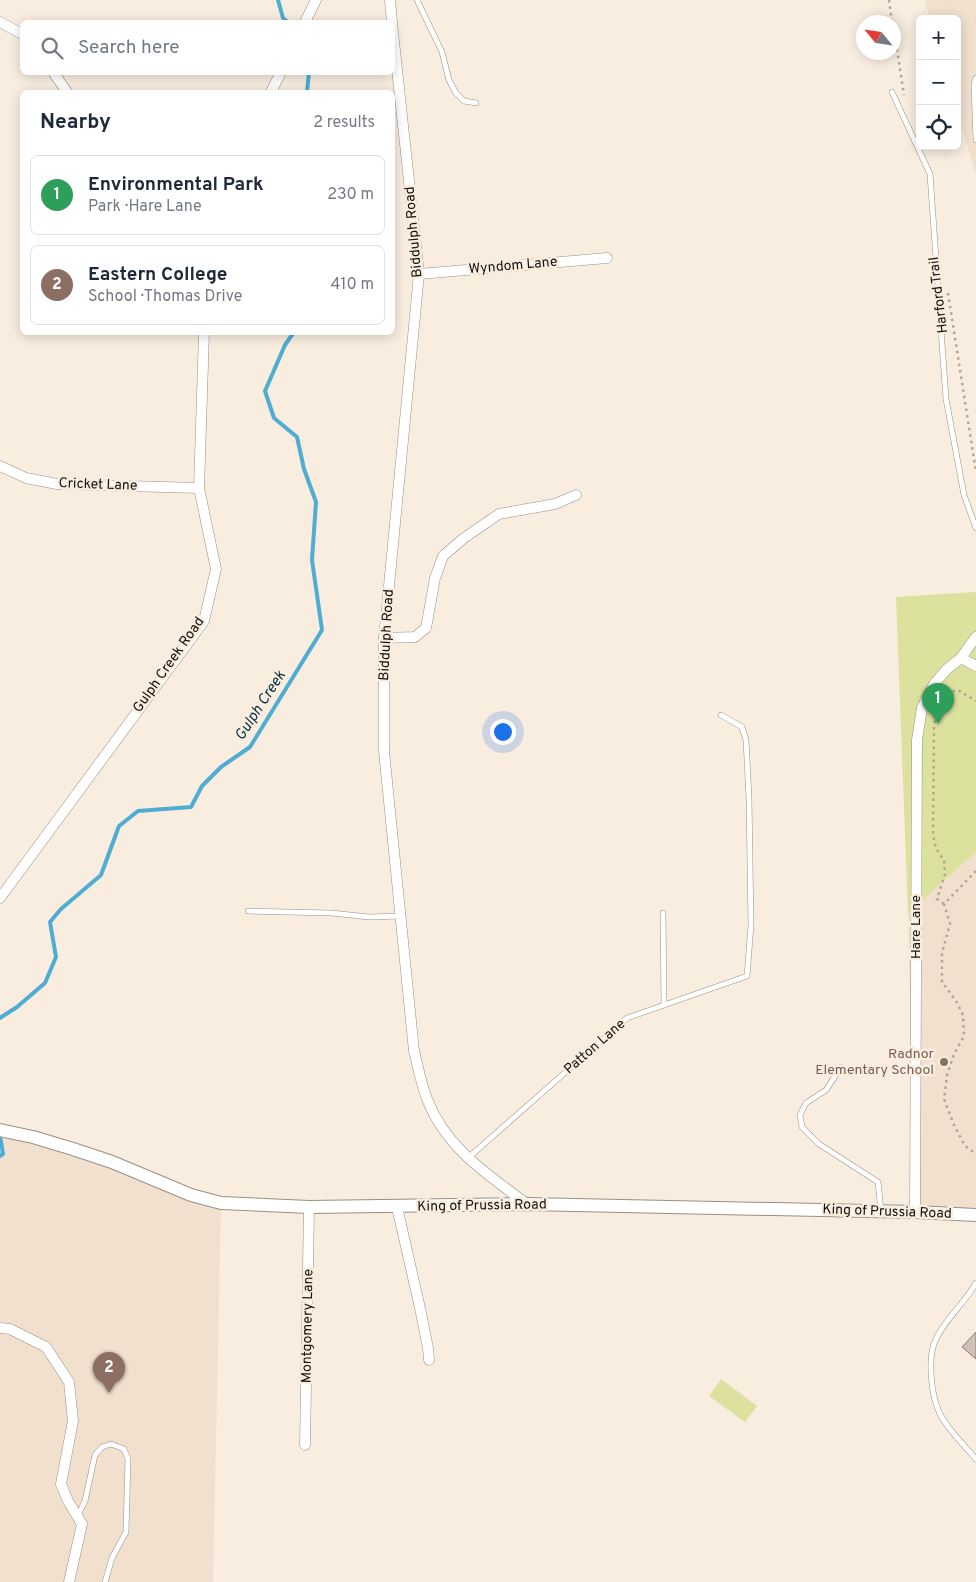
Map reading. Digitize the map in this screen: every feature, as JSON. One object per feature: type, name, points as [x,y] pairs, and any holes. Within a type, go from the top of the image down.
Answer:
[{"type":"street","points":[[307,20],[316,0]]},
{"type":"street","name":"Biddulph Road","points":[[390,0],[392,20]]},
{"type":"street","points":[[0,22],[20,33]]},
{"type":"street","name":"Biddulph Road","points":[[395,51],[419,274],[384,638],[384,751],[414,1050],[427,1099],[442,1130],[468,1159],[527,1204]]},
{"type":"street","points":[[55,75],[66,90]]},
{"type":"street","points":[[272,90],[280,75]]},
{"type":"street","name":"Wyndom Lane","points":[[419,274],[606,258]]},
{"type":"street","name":"Gulph Creek Road","points":[[0,898],[204,620],[216,569],[199,488],[204,335]]},
{"type":"street","name":"Cricket Lane","points":[[0,466],[26,478],[57,484],[199,488]]},
{"type":"street","points":[[384,638],[415,637],[426,628],[435,578],[443,556],[464,538],[499,514],[555,504],[576,495]]},
{"type":"street","name":"Hare Lane","points":[[915,1212],[917,740],[922,708],[934,684],[947,669],[961,658],[976,637]]},
{"type":"street","points":[[961,658],[976,666]]},
{"type":"street","name":"King of Prussia Road","points":[[4,1131],[33,1137],[73,1149],[112,1162],[191,1195],[221,1203],[309,1207],[527,1204],[882,1211],[976,1215]]},
{"type":"street","name":"Montgomery Lane","points":[[306,1445],[309,1207]]},
{"type":"street","points":[[397,1207],[420,1308],[429,1360]]},
{"type":"street","points":[[0,1328],[10,1329],[46,1347],[69,1382],[73,1421],[61,1484],[68,1501],[82,1524],[69,1582]]},
{"type":"lane","points":[[418,0],[442,52],[449,80],[456,93],[464,101],[476,103]]},
{"type":"lane","points":[[976,78],[974,84],[976,140]]},
{"type":"lane","points":[[892,92],[930,174],[946,399],[964,495],[976,528]]},
{"type":"lane","name":"Patton Lane","points":[[468,1159],[627,1018],[747,976],[751,926],[746,740],[742,727],[721,715]]},
{"type":"lane","points":[[248,911],[330,913],[369,917],[400,916]]},
{"type":"lane","points":[[663,913],[664,1004]]},
{"type":"lane","points":[[841,1067],[826,1090],[806,1103],[800,1114],[802,1128],[819,1144],[878,1182],[882,1211]]},
{"type":"lane","points":[[976,1283],[936,1338],[931,1363],[934,1390],[940,1413],[956,1437],[976,1459]]},
{"type":"lane","points":[[78,1515],[84,1500],[95,1455],[102,1447],[111,1444],[124,1449],[128,1459],[126,1532],[112,1558],[105,1582]]},
{"type":"path","points":[[889,0],[891,15]]},
{"type":"path","points":[[899,60],[907,102]]},
{"type":"path","name":"Harford Trail","points":[[948,289],[976,472]]},
{"type":"path","points":[[976,701],[958,690],[945,694],[937,710],[934,726],[933,835],[936,848],[944,861],[945,874],[937,899],[944,904],[950,924],[942,953],[942,982],[963,1014],[964,1036],[954,1054],[947,1075],[944,1100],[965,1146],[976,1154]]},
{"type":"path","points":[[944,904],[976,872]]},
{"type":"shaded area","points":[[925,0],[976,0],[976,175],[961,124],[961,15],[929,15]]},
{"type":"shaded area","name":"Radnor Elementary School","points":[[976,852],[976,1215],[915,1212],[908,913]]},
{"type":"shaded area","points":[[0,1130],[221,1203],[213,1582],[0,1582]]},
{"type":"green space","points":[[976,592],[976,852],[908,913],[896,597]]},
{"type":"green space","points":[[721,1379],[757,1406],[745,1422],[709,1396]]},
{"type":"building","points":[[976,1332],[976,1359],[962,1347]]},
{"type":"waterway","name":"Gulph Creek","points":[[278,0],[283,18],[286,20]]},
{"type":"waterway","name":"Gulph Creek","points":[[307,90],[309,75]]},
{"type":"waterway","name":"Gulph Creek","points":[[0,1018],[17,1007],[45,983],[56,957],[50,922],[61,909],[101,875],[119,826],[138,811],[191,807],[202,786],[221,767],[250,747],[322,630],[312,560],[316,502],[304,469],[297,437],[274,418],[265,391],[285,345],[292,335]]},
{"type":"waterway","name":"Gulph Creek","points":[[0,1136],[3,1154],[0,1156]]},
{"type":"place","name":"Environmental Park","points":[[938,724]]},
{"type":"place","name":"Radnor Elementary School","points":[[944,1062]]},
{"type":"place","name":"Eastern College","points":[[109,1393]]}]
